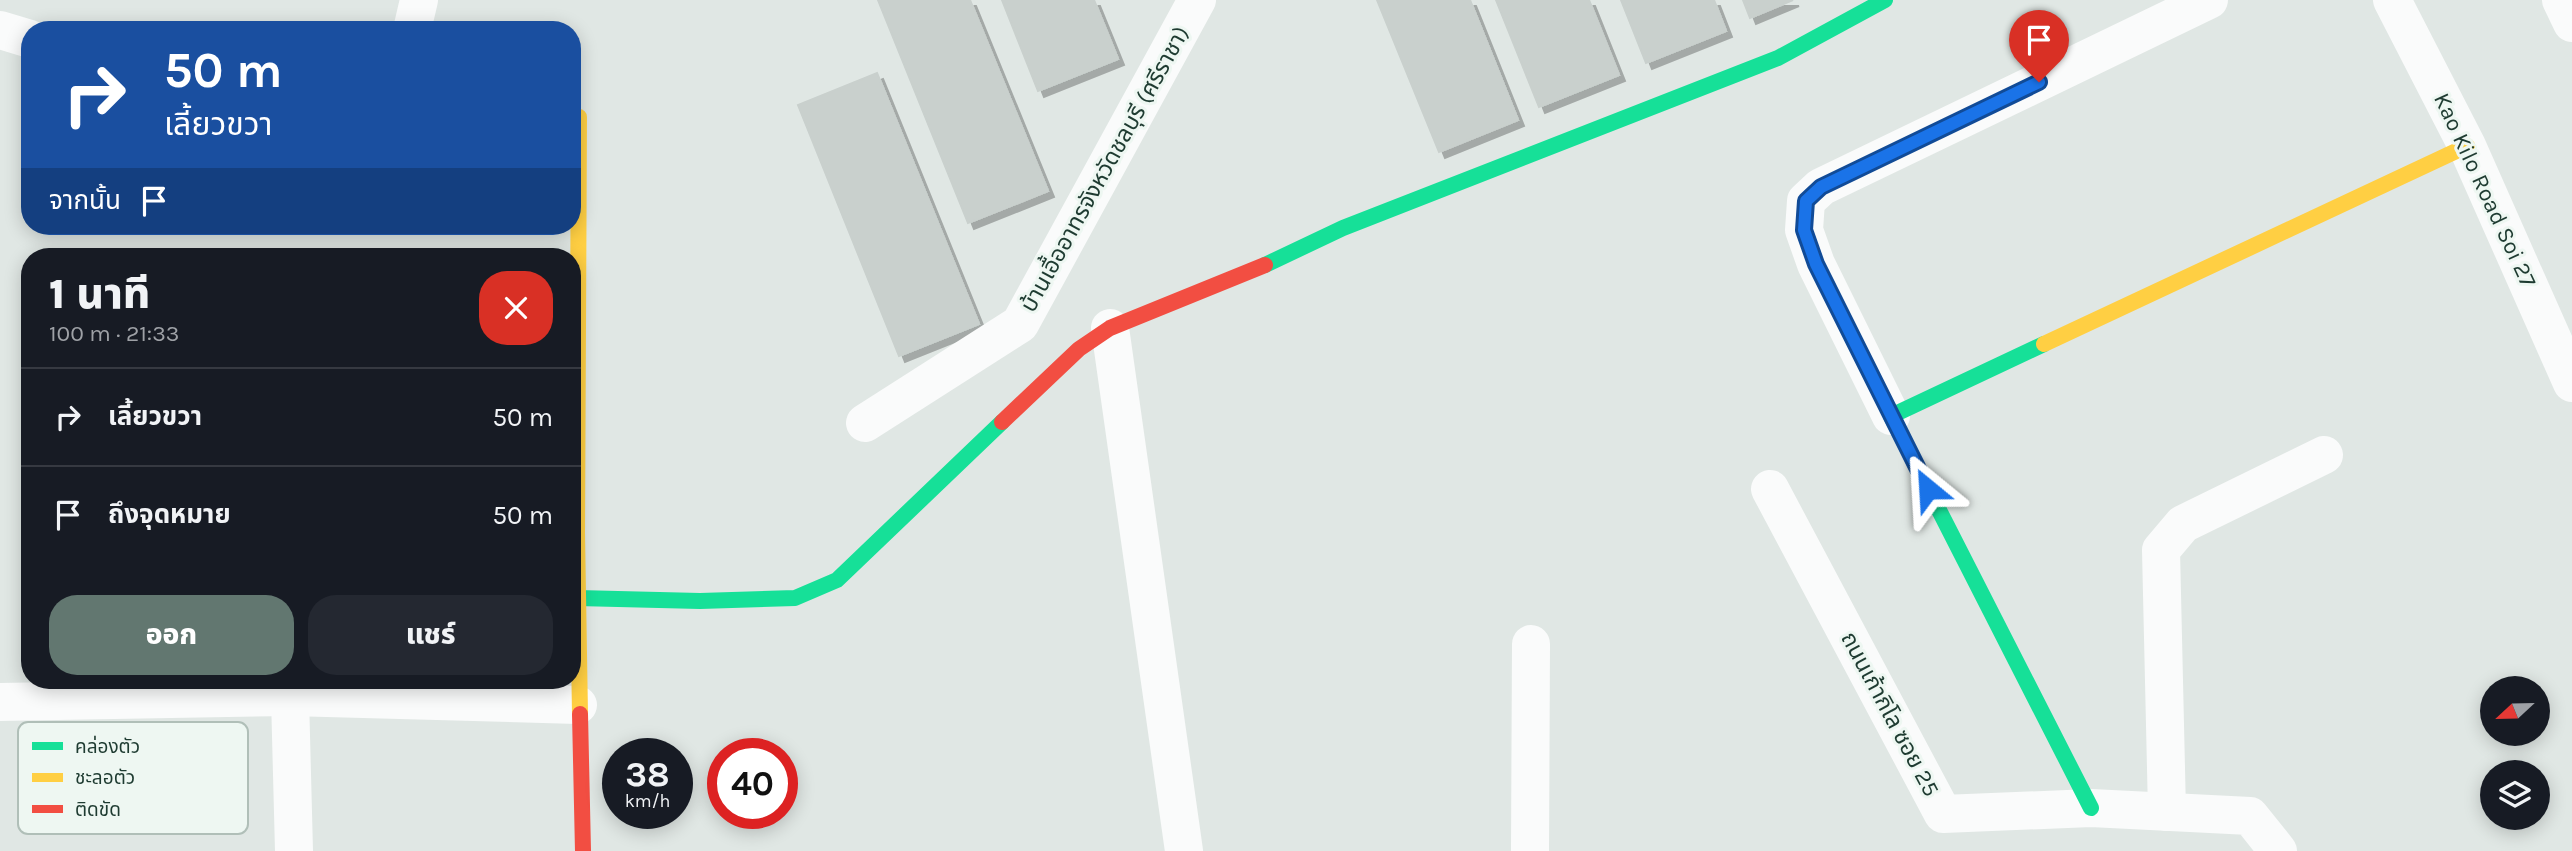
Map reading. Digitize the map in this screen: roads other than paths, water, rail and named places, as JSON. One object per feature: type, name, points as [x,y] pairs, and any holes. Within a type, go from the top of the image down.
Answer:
[{"type":"street","points":[[414,21],[419,0]]},
{"type":"street","name":"บ้านเอื้ออาทรจังหวัดชลบุรี (ศรีราชา)","points":[[865,423],[1020,324],[1197,0]]},
{"type":"street","points":[[581,598],[700,601],[795,598],[837,580],[1079,349],[1110,328],[1277,260],[1343,228],[1778,58],[1885,0]]},
{"type":"street","points":[[2091,808],[1816,264],[1804,230],[1806,201],[1821,187],[2209,0]]},
{"type":"street","name":"Kao Kilo Road Soi 27","points":[[2392,0],[2467,146],[2572,383]]},
{"type":"street","points":[[2561,0],[2572,23]]},
{"type":"street","points":[[0,30],[21,36]]},
{"type":"street","points":[[1891,416],[2467,146]]},
{"type":"street","points":[[1110,328],[1184,851]]},
{"type":"street","points":[[2167,812],[2161,550],[2183,523],[2324,455]]},
{"type":"street","name":"ถนนเก้ากิโล ซอย 25","points":[[1770,489],[1943,814],[2091,808],[2250,816],[2278,851]]},
{"type":"street","points":[[1530,851],[1531,643]]},
{"type":"street","points":[[578,689],[583,851]]},
{"type":"street","points":[[0,702],[290,697],[578,705]]},
{"type":"street","points":[[290,697],[294,851]]}]
